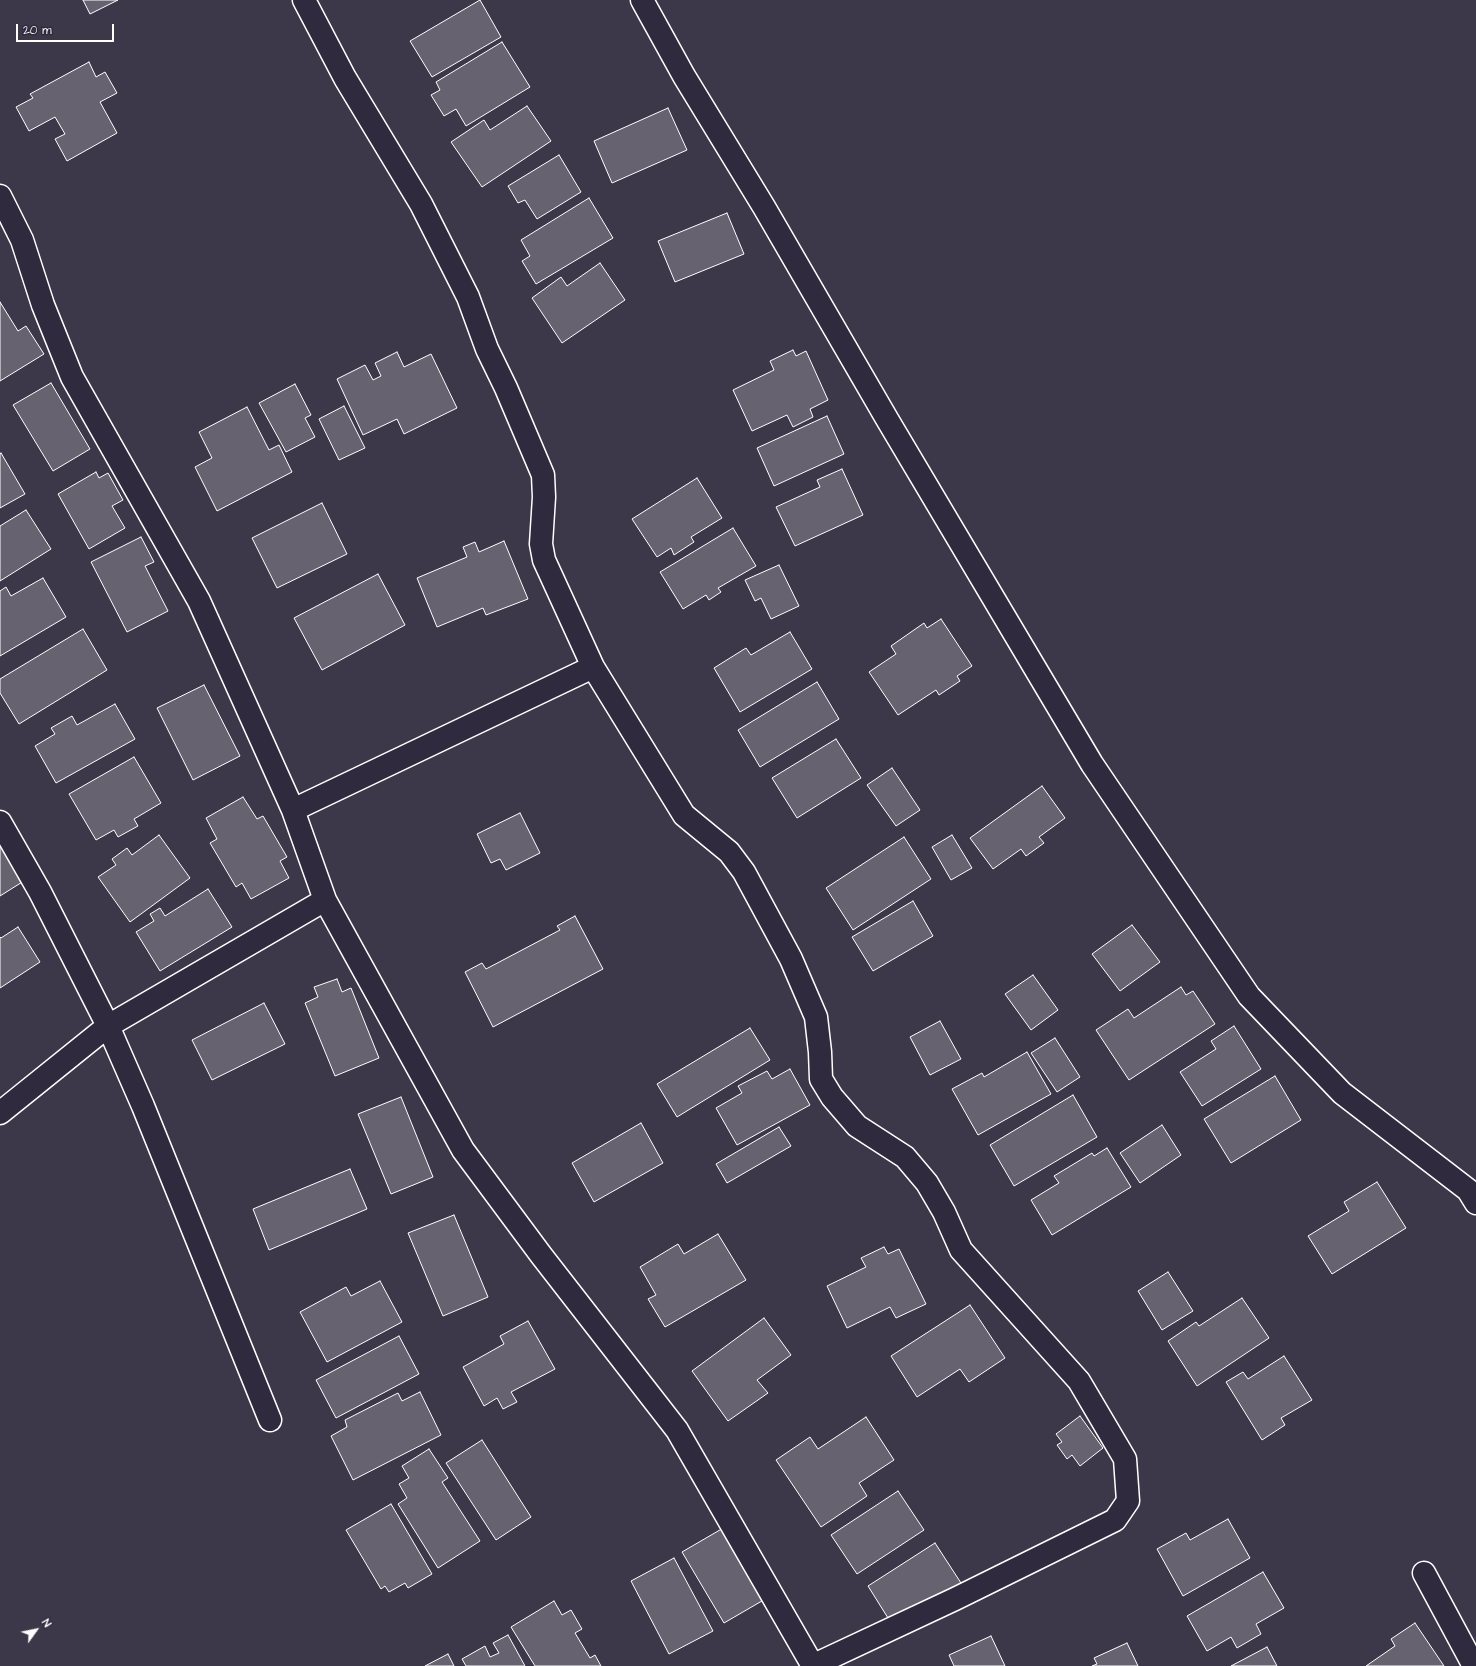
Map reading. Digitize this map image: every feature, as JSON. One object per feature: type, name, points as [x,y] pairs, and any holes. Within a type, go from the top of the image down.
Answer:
[{"type":"street","points":[[0,196],[22,240],[43,305],[72,377],[199,601],[293,810],[325,900],[463,1150],[677,1430],[813,1666],[955,1599],[1115,1520],[1128,1501],[1125,1459],[1079,1381],[961,1250],[944,1212],[927,1183],[905,1157],[857,1126],[832,1097],[821,1079],[816,1017],[791,959],[744,872],[729,852],[701,830],[684,814],[593,667],[544,560],[540,544],[544,497],[543,475],[506,388],[487,349],[468,297],[421,204],[345,78],[304,0]]},
{"type":"street","points":[[642,0],[684,76],[764,206],[891,425],[1092,764],[1249,996],[1342,1093],[1468,1190],[1476,1203]]},
{"type":"street","points":[[293,810],[593,667]]},
{"type":"street","points":[[0,822],[40,892],[108,1026],[146,1113],[270,1420]]},
{"type":"street","points":[[0,1113],[108,1026],[325,900]]},
{"type":"street","points":[[1424,1572],[1474,1666]]},
{"type":"building","points":[[83,0],[118,0],[90,14]]},
{"type":"building","points":[[480,0],[501,37],[432,77],[410,41]]},
{"type":"building","points":[[502,42],[530,87],[466,126],[456,109],[444,116],[431,95],[440,90],[436,82]]},
{"type":"building","points":[[89,62],[96,77],[105,72],[117,93],[100,102],[117,133],[67,161],[55,139],[65,134],[55,117],[29,131],[16,107],[33,98],[30,94]]},
{"type":"building","points":[[527,106],[551,141],[482,187],[451,142],[484,120],[490,130]]},
{"type":"building","points":[[668,108],[687,150],[612,183],[594,141]]},
{"type":"building","points":[[559,155],[581,192],[537,219],[525,200],[518,203],[508,186]]},
{"type":"building","points":[[589,198],[613,238],[536,284],[522,261],[530,256],[521,240]]},
{"type":"building","points":[[727,213],[744,254],[675,282],[658,241]]},
{"type":"building","points":[[600,263],[625,300],[562,343],[532,298],[561,277],[567,286]]},
{"type":"building","points":[[0,302],[18,331],[26,326],[44,354],[0,381]]},
{"type":"building","points":[[793,350],[796,356],[806,351],[828,400],[810,409],[813,417],[793,427],[787,415],[752,431],[733,390],[774,370],[770,361]]},
{"type":"building","points":[[397,352],[404,367],[431,354],[457,408],[404,434],[397,419],[363,435],[337,379],[365,365],[373,380],[381,376],[375,363]]},
{"type":"building","points":[[51,383],[90,449],[53,471],[13,405]]},
{"type":"building","points":[[295,384],[311,415],[305,418],[315,437],[286,452],[259,403]]},
{"type":"building","points":[[344,406],[365,448],[339,460],[319,419]]},
{"type":"building","points":[[247,407],[269,450],[279,445],[292,472],[217,511],[195,467],[212,458],[199,432]]},
{"type":"building","points":[[827,416],[844,454],[774,486],[757,448]]},
{"type":"building","points":[[1,453],[25,494],[0,508],[0,454]]},
{"type":"building","points":[[842,469],[863,515],[795,546],[776,507],[820,487],[817,480]]},
{"type":"building","points":[[96,472],[99,478],[108,473],[123,500],[112,506],[125,528],[89,549],[58,494]]},
{"type":"building","points":[[697,478],[722,518],[691,537],[694,542],[674,555],[671,548],[657,557],[632,519]]},
{"type":"building","points":[[322,503],[347,554],[277,588],[252,538]]},
{"type":"building","points":[[26,510],[51,549],[0,581],[0,526]]},
{"type":"building","points":[[733,528],[756,566],[718,588],[721,592],[709,600],[706,595],[683,609],[660,572]]},
{"type":"building","points":[[141,537],[154,562],[145,566],[168,611],[127,632],[91,562]]},
{"type":"building","points":[[504,541],[528,599],[486,615],[483,608],[437,627],[417,578],[467,557],[463,547],[475,542],[479,552]]},
{"type":"building","points":[[779,565],[799,606],[771,619],[761,598],[755,601],[745,580]]},
{"type":"building","points":[[378,574],[405,625],[322,670],[294,618]]},
{"type":"building","points":[[43,578],[66,617],[0,656],[0,591],[6,587],[11,596]]},
{"type":"building","points":[[941,619],[972,666],[957,676],[960,681],[939,695],[936,690],[898,715],[869,672],[896,654],[891,646],[924,623],[927,628]]},
{"type":"building","points":[[83,629],[107,670],[19,724],[0,693],[0,679]]},
{"type":"building","points":[[790,632],[812,669],[740,712],[714,668],[746,648],[751,655]]},
{"type":"building","points":[[817,682],[839,719],[760,767],[738,730]]},
{"type":"building","points":[[204,685],[240,756],[193,780],[157,708]]},
{"type":"building","points":[[115,704],[135,739],[56,783],[35,746],[55,734],[51,728],[72,716],[77,725]]},
{"type":"building","points":[[836,739],[861,778],[797,818],[772,778]]},
{"type":"building","points":[[134,757],[161,803],[134,819],[138,826],[118,837],[114,830],[96,840],[69,794]]},
{"type":"building","points":[[892,768],[920,810],[896,826],[867,785]]},
{"type":"building","points":[[1042,786],[1065,818],[1039,837],[1044,843],[1026,856],[1021,849],[993,869],[970,838]]},
{"type":"building","points":[[243,797],[257,819],[263,816],[287,857],[280,861],[289,878],[251,899],[242,883],[236,887],[210,843],[217,839],[206,818]]},
{"type":"building","points":[[520,813],[540,853],[506,870],[500,859],[491,863],[477,834]]},
{"type":"building","points":[[159,835],[190,878],[130,922],[98,877],[116,865],[112,859],[127,848],[132,855]]},
{"type":"building","points":[[952,835],[972,868],[951,880],[932,847]]},
{"type":"building","points":[[0,836],[27,879],[0,896]]},
{"type":"building","points":[[904,837],[931,879],[853,930],[826,888]]},
{"type":"building","points":[[208,889],[232,927],[160,971],[136,932],[154,921],[150,914],[160,908],[165,916]]},
{"type":"building","points":[[913,901],[933,936],[873,971],[852,937]]},
{"type":"building","points":[[575,916],[603,969],[493,1027],[465,972],[482,963],[486,969],[560,930],[557,926]]},
{"type":"building","points":[[1132,925],[1160,962],[1120,991],[1092,954]]},
{"type":"building","points":[[18,927],[40,962],[0,988],[0,937],[1,938]]},
{"type":"building","points":[[1033,975],[1058,1010],[1031,1030],[1005,994]]},
{"type":"building","points":[[337,979],[342,992],[351,988],[379,1058],[335,1076],[305,1003],[318,997],[314,987]]},
{"type":"building","points":[[1181,987],[1186,995],[1193,991],[1215,1024],[1129,1080],[1096,1030],[1128,1009],[1134,1018]]},
{"type":"building","points":[[264,1003],[285,1044],[212,1080],[192,1040]]},
{"type":"building","points":[[940,1021],[961,1059],[930,1075],[910,1037]]},
{"type":"building","points":[[1234,1026],[1261,1069],[1202,1106],[1180,1072],[1216,1049],[1211,1041]]},
{"type":"building","points":[[750,1028],[770,1060],[677,1117],[657,1084]]},
{"type":"building","points":[[1055,1038],[1080,1077],[1057,1092],[1031,1053]]},
{"type":"building","points":[[1027,1052],[1051,1094],[978,1135],[952,1089],[982,1073],[984,1077]]},
{"type":"building","points":[[790,1069],[810,1105],[737,1145],[716,1108],[742,1093],[738,1086],[767,1071],[772,1079]]},
{"type":"building","points":[[1275,1076],[1301,1120],[1231,1163],[1204,1119]]},
{"type":"building","points":[[1073,1095],[1097,1137],[1014,1186],[990,1145]]},
{"type":"building","points":[[401,1097],[433,1177],[391,1194],[358,1114]]},
{"type":"building","points":[[641,1123],[663,1163],[594,1202],[572,1163]]},
{"type":"building","points":[[1162,1125],[1181,1155],[1140,1183],[1120,1153]]},
{"type":"building","points":[[779,1127],[791,1146],[727,1183],[716,1164]]},
{"type":"building","points":[[1107,1148],[1131,1187],[1052,1235],[1031,1200],[1059,1183],[1054,1176],[1092,1153],[1094,1156]]},
{"type":"building","points":[[350,1169],[367,1209],[269,1250],[253,1209]]},
{"type":"building","points":[[1377,1182],[1406,1228],[1332,1274],[1308,1236],[1349,1211],[1344,1202]]},
{"type":"building","points":[[454,1215],[488,1297],[443,1316],[408,1233]]},
{"type":"building","points":[[718,1234],[746,1280],[665,1327],[648,1299],[656,1295],[640,1267],[678,1244],[684,1254]]},
{"type":"building","points":[[884,1247],[888,1254],[899,1249],[926,1304],[896,1318],[890,1307],[847,1328],[827,1286],[866,1267],[861,1258]]},
{"type":"building","points":[[1168,1272],[1193,1311],[1162,1330],[1138,1291]]},
{"type":"building","points":[[380,1281],[402,1322],[327,1362],[300,1312],[346,1287],[351,1296]]},
{"type":"building","points":[[1242,1298],[1269,1338],[1197,1386],[1168,1341],[1196,1322],[1199,1326]]},
{"type":"building","points":[[970,1305],[1005,1358],[969,1382],[960,1369],[917,1397],[891,1356]]},
{"type":"building","points":[[764,1318],[791,1355],[757,1380],[768,1393],[728,1421],[692,1371]]},
{"type":"building","points":[[528,1321],[555,1369],[511,1392],[517,1402],[503,1409],[497,1398],[484,1406],[463,1367],[504,1344],[500,1336]]},
{"type":"building","points":[[399,1336],[419,1374],[336,1418],[316,1380]]},
{"type":"building","points":[[1284,1356],[1312,1400],[1281,1418],[1285,1425],[1262,1440],[1226,1382],[1243,1372],[1248,1379]]},
{"type":"building","points":[[420,1392],[441,1435],[353,1480],[331,1436],[347,1427],[345,1420],[398,1393],[402,1401]]},
{"type":"building","points":[[1080,1416],[1103,1448],[1080,1466],[1072,1455],[1067,1459],[1057,1445],[1062,1442],[1056,1434]]},
{"type":"building","points":[[866,1417],[894,1460],[859,1483],[867,1496],[821,1527],[776,1460],[810,1437],[818,1449]]},
{"type":"building","points":[[482,1440],[531,1517],[496,1540],[446,1463]]},
{"type":"building","points":[[429,1449],[448,1478],[442,1482],[480,1541],[438,1568],[398,1504],[407,1498],[399,1484],[409,1478],[402,1466]]},
{"type":"building","points":[[898,1491],[924,1530],[857,1574],[831,1535]]},
{"type":"building","points":[[391,1504],[432,1574],[408,1588],[405,1583],[389,1592],[385,1586],[381,1589],[346,1530]]},
{"type":"building","points":[[1228,1519],[1250,1558],[1183,1596],[1157,1549],[1186,1533],[1190,1540]]},
{"type":"building","points":[[725,1527],[767,1598],[724,1623],[682,1552]]},
{"type":"building","points":[[935,1543],[961,1583],[893,1626],[868,1586]]},
{"type":"building","points":[[674,1558],[713,1631],[669,1654],[631,1581]]},
{"type":"building","points":[[1263,1572],[1284,1608],[1256,1624],[1261,1634],[1237,1648],[1231,1637],[1207,1651],[1187,1616]]},
{"type":"building","points":[[554,1601],[562,1615],[571,1610],[582,1629],[575,1633],[590,1658],[595,1655],[601,1666],[535,1666],[511,1627]]},
{"type":"building","points":[[1415,1623],[1444,1666],[1366,1666],[1395,1646],[1391,1639]]},
{"type":"building","points":[[508,1635],[525,1666],[466,1666],[462,1659],[485,1646],[490,1657],[499,1653],[493,1643]]},
{"type":"building","points":[[991,1636],[1005,1666],[954,1666],[949,1655]]},
{"type":"building","points":[[1127,1643],[1138,1666],[1092,1666],[1097,1664],[1094,1658]]},
{"type":"building","points":[[1267,1647],[1277,1666],[1231,1666]]},
{"type":"building","points":[[448,1654],[454,1666],[425,1666]]}]
